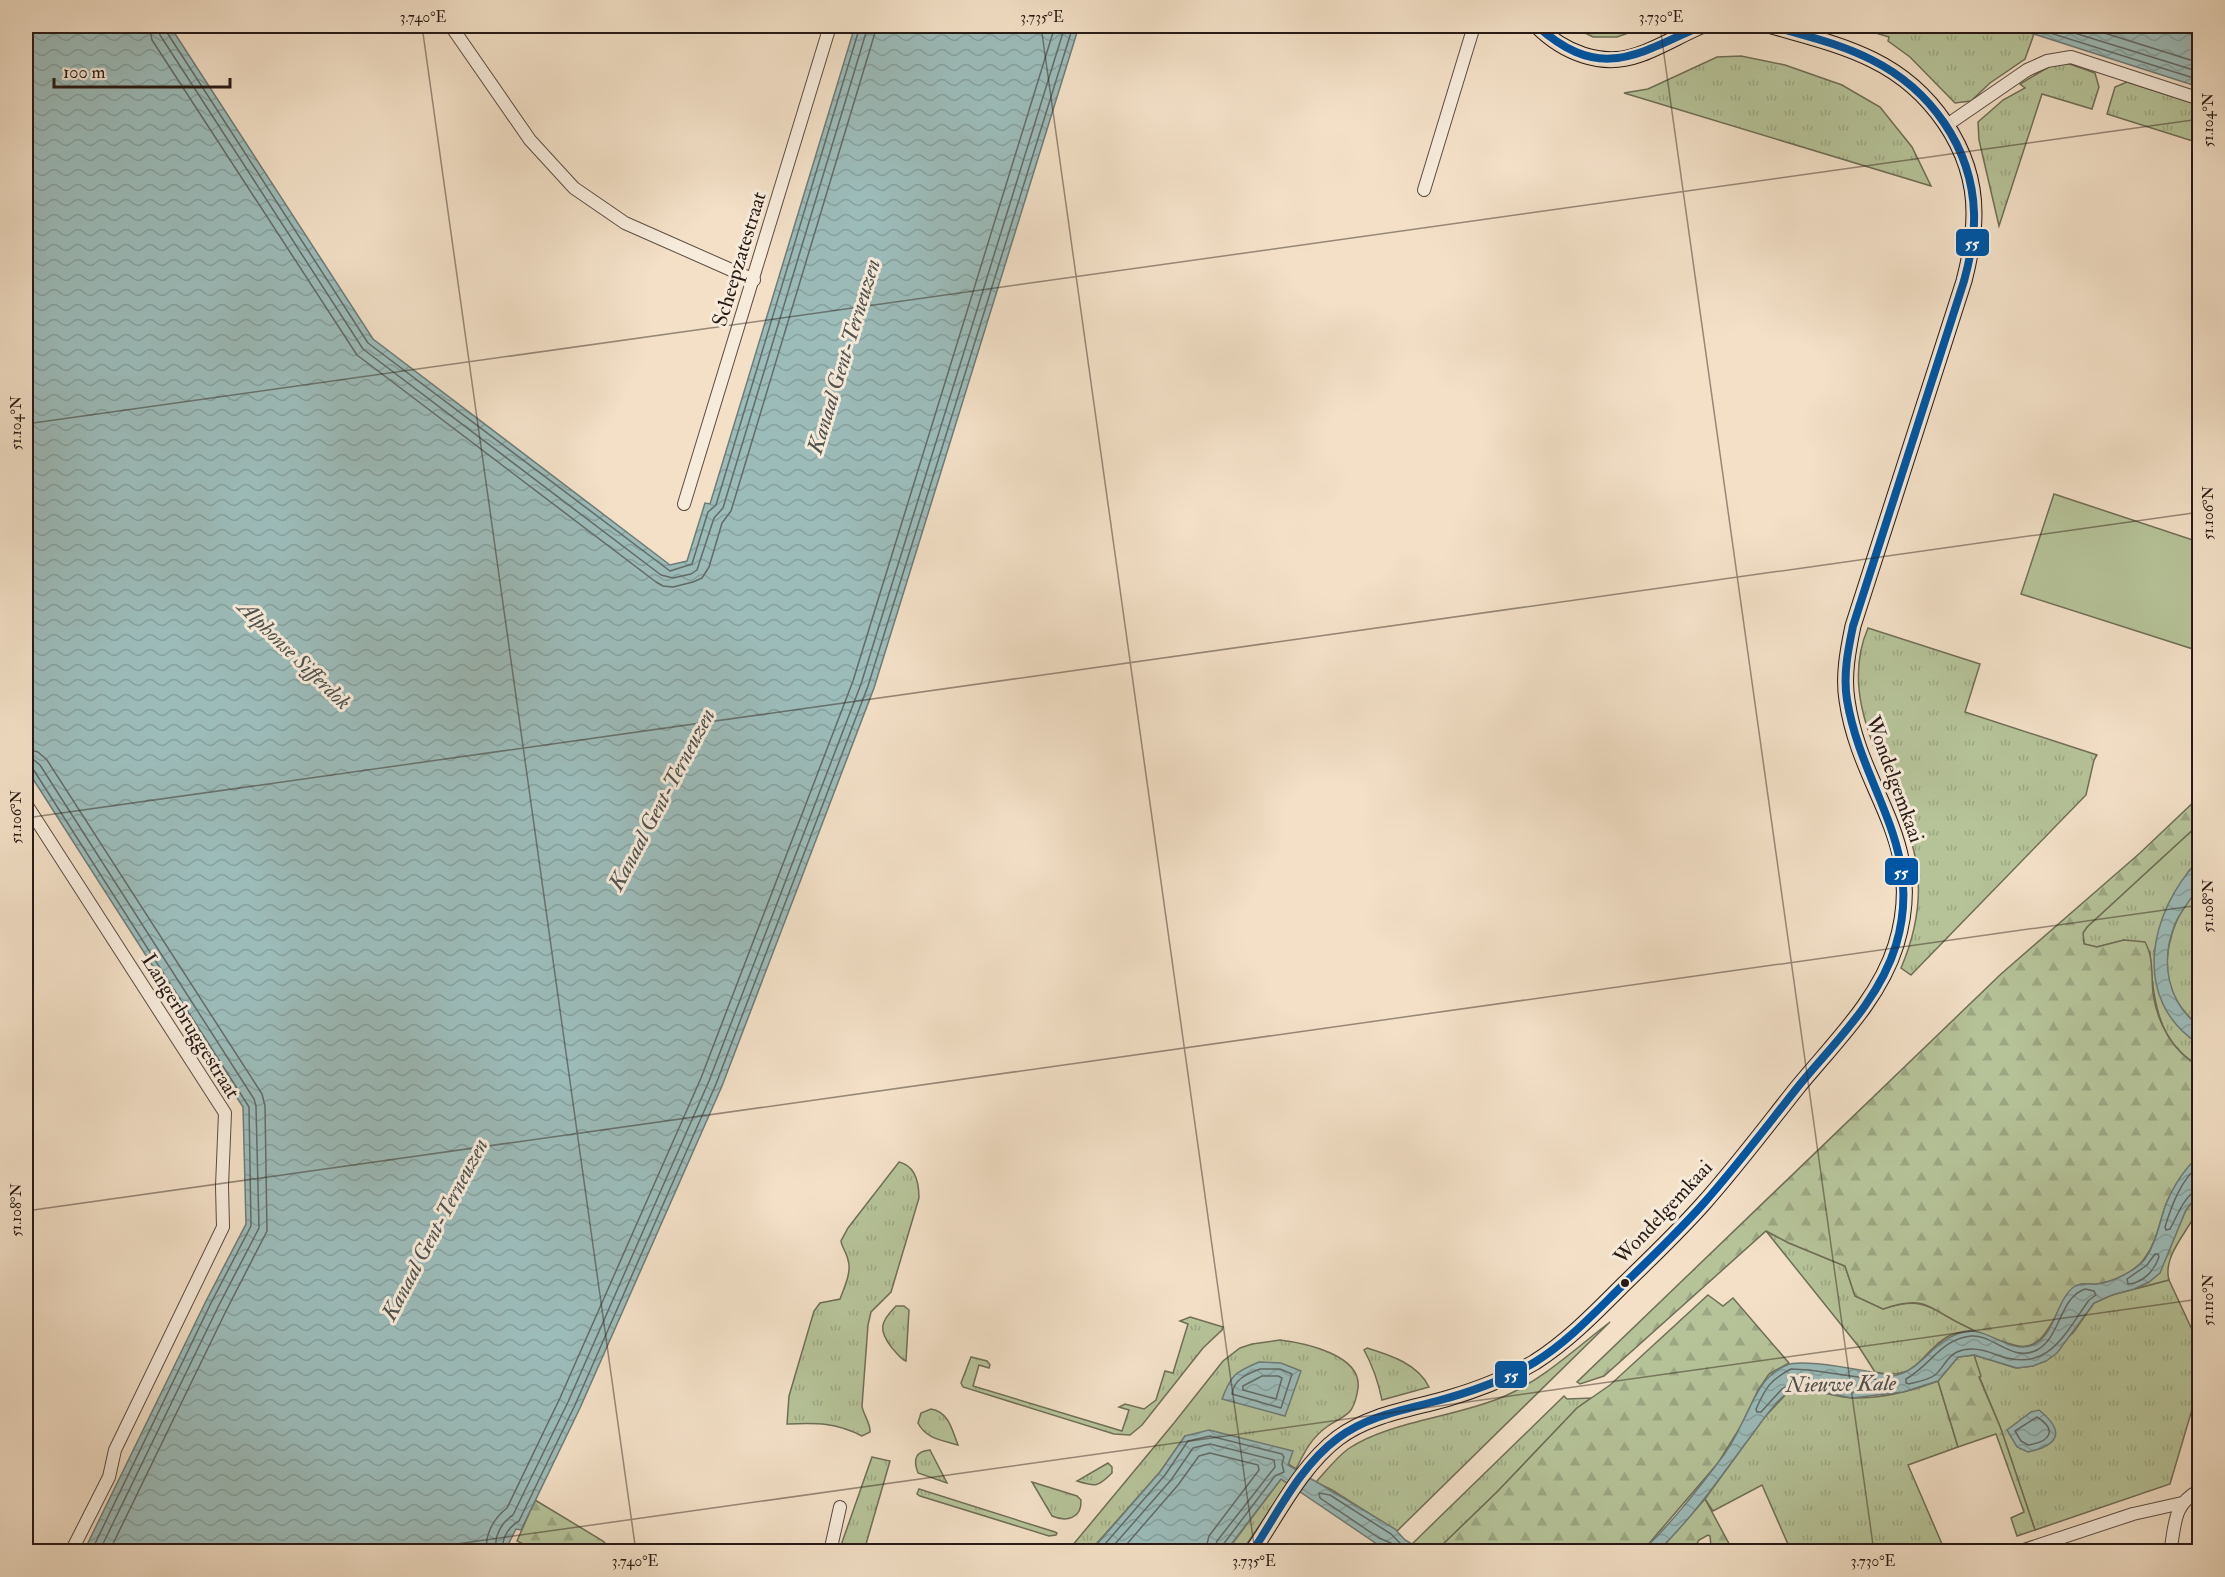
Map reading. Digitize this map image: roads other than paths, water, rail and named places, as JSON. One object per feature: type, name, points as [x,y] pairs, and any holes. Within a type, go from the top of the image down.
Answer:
[{"type":"main road","points":[[1537,26],[1568,50],[1605,59],[1638,55],[1674,31],[1701,26]]},
{"type":"main road","name":"Wondelgemkaai","points":[[1251,1551],[1305,1473],[1329,1445],[1357,1426],[1383,1416],[1485,1387],[1535,1361],[1563,1342],[1599,1309],[1704,1203],[1858,1013],[1890,963],[1902,922],[1905,899],[1901,855],[1888,813],[1856,740],[1846,697],[1846,665],[1853,626],[1964,281],[1970,256],[1974,211],[1972,188],[1958,145],[1947,125],[1920,93],[1889,69],[1853,52],[1773,26]]},
{"type":"street","points":[[451,26],[530,140],[574,188],[625,223],[754,280]]},
{"type":"street","name":"Scheepzatestraat","points":[[684,504],[830,26]]},
{"type":"street","points":[[1424,190],[1474,26]]},
{"type":"street","points":[[1947,125],[2027,70],[2047,61],[2071,57],[2199,99]]},
{"type":"street","name":"Langerbruggestraat","points":[[26,804],[225,1113],[223,1227],[115,1450],[109,1477],[70,1551]]},
{"type":"street","points":[[2170,1551],[2178,1507],[2187,1497],[2199,1490]]},
{"type":"street","points":[[2018,1551],[2133,1514],[2182,1503]]},
{"type":"street","points":[[830,1551],[840,1507]]},
{"type":"water","points":[[26,26],[170,26],[373,339],[670,565],[687,561],[705,503],[710,504],[855,26],[1079,26],[874,688],[722,1086],[580,1408],[521,1530],[516,1529],[508,1545],[522,1551],[84,1551],[246,1224],[243,1107],[26,768]]},
{"type":"water","points":[[2008,26],[2199,26],[2199,87],[2034,34]]},
{"type":"water","points":[[2199,860],[2199,884],[2175,924],[2170,938],[2168,966],[2173,993],[2188,1016],[2199,1026],[2199,1044],[2177,1026],[2163,1004],[2155,980],[2154,955],[2159,929],[2168,904],[2182,881]]},
{"type":"water","name":"Nieuwe Kale","points":[[2199,1156],[2199,1193],[2186,1210],[2160,1273],[2149,1282],[2134,1289],[2094,1303],[2057,1353],[2046,1361],[2033,1366],[2017,1368],[1974,1355],[1958,1357],[1938,1381],[1903,1392],[1852,1398],[1807,1389],[1789,1391],[1771,1410],[1682,1526],[1658,1551],[1642,1551],[1681,1509],[1720,1460],[1764,1382],[1778,1370],[1795,1363],[1807,1363],[1892,1376],[1902,1374],[1919,1363],[1943,1341],[1964,1332],[1973,1331],[2007,1344],[2024,1347],[2033,1345],[2046,1334],[2063,1300],[2075,1286],[2103,1283],[2117,1278],[2136,1268],[2145,1259],[2155,1239],[2172,1190]]},
{"type":"water","points":[[1259,1362],[1281,1363],[1301,1371],[1285,1416],[1222,1399],[1228,1384],[1235,1375]]},
{"type":"water","points":[[2039,1410],[2053,1424],[2055,1436],[2047,1445],[2028,1452],[2017,1447],[2007,1430],[2031,1412]]},
{"type":"water","points":[[1209,1430],[1293,1451],[1288,1465],[1395,1529],[1412,1544],[1439,1551],[1398,1551],[1377,1544],[1281,1479],[1226,1551],[1090,1552],[1160,1472],[1185,1436]]},
{"type":"water label","name":"Kanaal Gent-Terneuzen","points":[[843,356]]},
{"type":"water label","name":"Alphonse Sifferdok","points":[[295,654]]},
{"type":"water label","name":"Kanaal Gent-Terneuzen","points":[[661,799]]},
{"type":"water label","name":"Kanaal Gent-Terneuzen","points":[[434,1229]]}]
